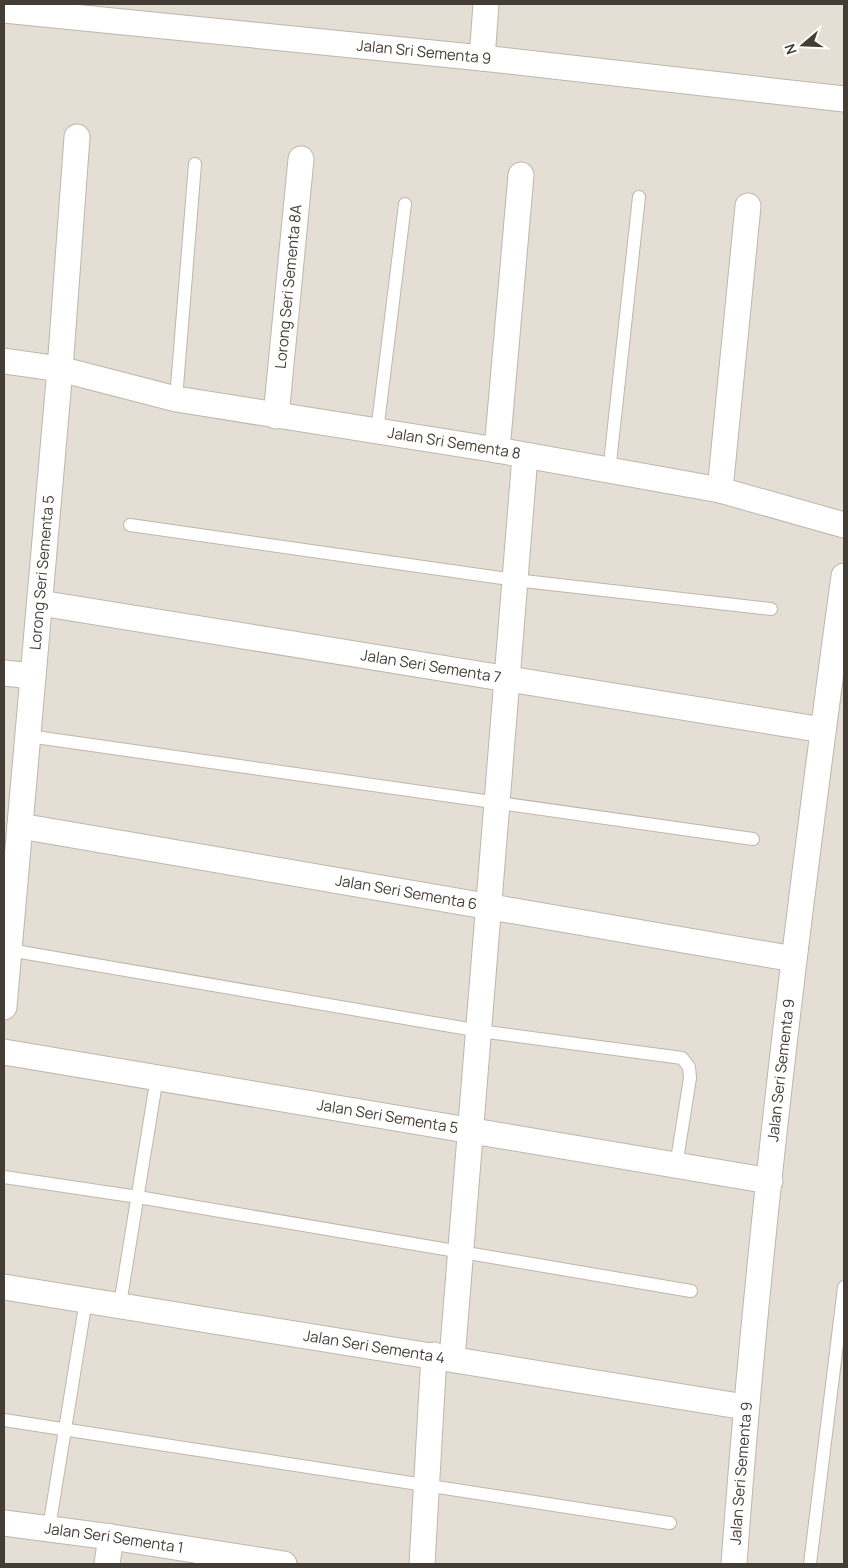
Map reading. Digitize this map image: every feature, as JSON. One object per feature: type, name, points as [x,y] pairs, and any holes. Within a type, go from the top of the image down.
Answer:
[{"type":"street","points":[[482,58],[486,4]]},
{"type":"street","name":"Jalan Sri Sementa 9","points":[[4,10],[66,10],[844,99]]},
{"type":"street","name":"Lorong Seri Sementa 5","points":[[4,1007],[60,369],[77,137]]},
{"type":"street","name":"Lorong Seri Sementa 8A","points":[[276,416],[302,159]]},
{"type":"street","points":[[497,450],[521,175]]},
{"type":"street","points":[[720,490],[748,206]]},
{"type":"street","name":"Jalan Sri Sementa 8","points":[[4,361],[60,369],[176,399],[497,450],[608,472],[720,490],[844,525]]},
{"type":"street","points":[[422,1564],[427,1485],[443,1357],[461,1251],[525,456]]},
{"type":"street","name":"Jalan Seri Sementa 9","points":[[734,1564],[745,1407],[794,960],[844,576]]},
{"type":"street","name":"Jalan Seri Sementa 7","points":[[40,603],[823,730]]},
{"type":"street","points":[[4,673],[33,676]]},
{"type":"street","name":"Jalan Seri Sementa 6","points":[[20,826],[794,960]]},
{"type":"street","name":"Jalan Seri Sementa 5","points":[[4,1052],[770,1181]]},
{"type":"street","name":"Jalan Seri Sementa 4","points":[[4,1287],[120,1304],[745,1407]]},
{"type":"street","name":"Jalan Seri Sementa 1","points":[[4,1523],[111,1537],[284,1564]]},
{"type":"street","points":[[107,1564],[111,1537]]},
{"type":"lane","points":[[176,399],[195,164]]},
{"type":"lane","points":[[608,472],[639,197]]},
{"type":"lane","points":[[377,432],[405,204]]},
{"type":"lane","points":[[130,525],[515,580],[771,609]]},
{"type":"lane","points":[[28,736],[753,839]]},
{"type":"lane","points":[[9,950],[480,1031],[682,1058],[689,1067],[690,1078],[676,1166]]},
{"type":"lane","points":[[120,1304],[157,1077]]},
{"type":"lane","points":[[4,1177],[138,1197],[691,1291]]},
{"type":"lane","points":[[810,1564],[844,1287]]},
{"type":"lane","points":[[49,1528],[86,1300]]},
{"type":"lane","points":[[4,1420],[670,1523]]},
{"type":"shaded area","points":[[4,4],[844,4],[844,1564],[4,1564]]}]
